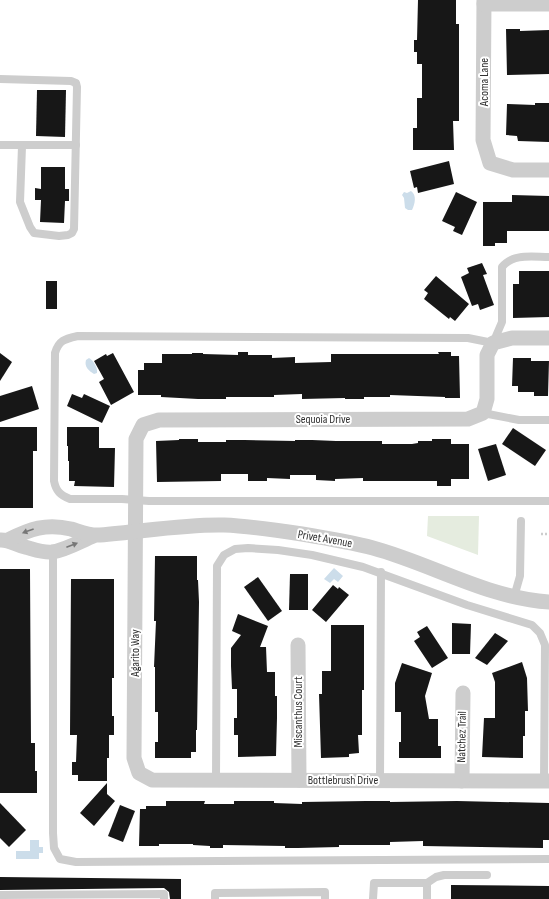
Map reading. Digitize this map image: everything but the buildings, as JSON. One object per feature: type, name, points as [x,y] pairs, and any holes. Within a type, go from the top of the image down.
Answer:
[{"type":"street","points":[[484,2],[549,4]]},
{"type":"street","name":"Acoma Lane","points":[[484,2],[483,140],[490,163],[513,170],[549,170]]},
{"type":"street","points":[[483,413],[487,399],[487,355],[493,343],[512,338],[549,338]]},
{"type":"street","name":"Sequoia Drive","points":[[135,532],[136,439],[143,425],[158,420],[468,419],[483,413]]},
{"type":"street","name":"Privet Avenue","points":[[4,540],[39,551],[52,552],[93,536],[182,527],[223,525],[266,529],[315,536],[374,548],[496,592],[514,597],[549,602]]},
{"type":"street","name":"Privet Avenue","points":[[4,540],[34,528],[49,526],[61,527],[93,536]]},
{"type":"street","name":"Agarito Way","points":[[135,532],[134,758],[139,772]]},
{"type":"street","name":"Miscanthus Court","points":[[298,645],[299,780]]},
{"type":"street","name":"Natchez Trail","points":[[462,692],[462,781]]},
{"type":"street","name":"Bottlebrush Drive","points":[[139,772],[152,780],[547,781]]},
{"type":"lane","points":[[0,79],[71,81],[76,83],[74,229],[72,233],[59,236],[34,233],[30,227],[20,202],[22,146]]},
{"type":"lane","points":[[0,145],[76,145]]},
{"type":"lane","points":[[549,257],[514,258],[507,261],[502,267],[502,322],[493,343],[468,338],[78,336],[64,339],[58,346],[55,353],[54,480],[56,491],[62,496],[70,499],[157,501],[549,501]]},
{"type":"lane","points":[[483,413],[519,420],[549,420]]},
{"type":"lane","points":[[514,597],[520,576],[521,521]]},
{"type":"lane","points":[[216,780],[217,566],[224,555],[235,549],[248,548],[278,550],[312,555],[363,566],[467,605],[532,625],[540,633],[545,645],[547,781]]},
{"type":"lane","points":[[52,552],[52,834],[54,848],[60,859],[76,862],[549,860]]},
{"type":"lane","points":[[380,781],[381,572]]},
{"type":"lane","points":[[374,899],[374,883],[427,883],[436,877],[444,875],[487,875]]},
{"type":"lane","points":[[427,883],[427,899]]},
{"type":"lane","points":[[215,899],[215,892],[325,892],[325,899]]},
{"type":"lane","points":[[0,894],[164,894],[164,899]]},
{"type":"path","points":[[541,534],[549,534]]},
{"type":"shaded area","points":[[428,516],[479,516],[478,555],[427,536]]},
{"type":"water","points":[[411,191],[415,197],[415,202],[412,210],[408,210],[405,208],[404,198],[402,195],[404,192],[407,193]]},
{"type":"water","points":[[89,358],[95,364],[97,373],[94,374],[86,367],[86,360]]},
{"type":"water","points":[[334,568],[343,576],[338,582],[334,579],[330,583],[324,579]]},
{"type":"water","points":[[30,840],[39,840],[39,847],[43,847],[43,853],[39,853],[39,859],[16,859],[16,851],[30,851]]}]
